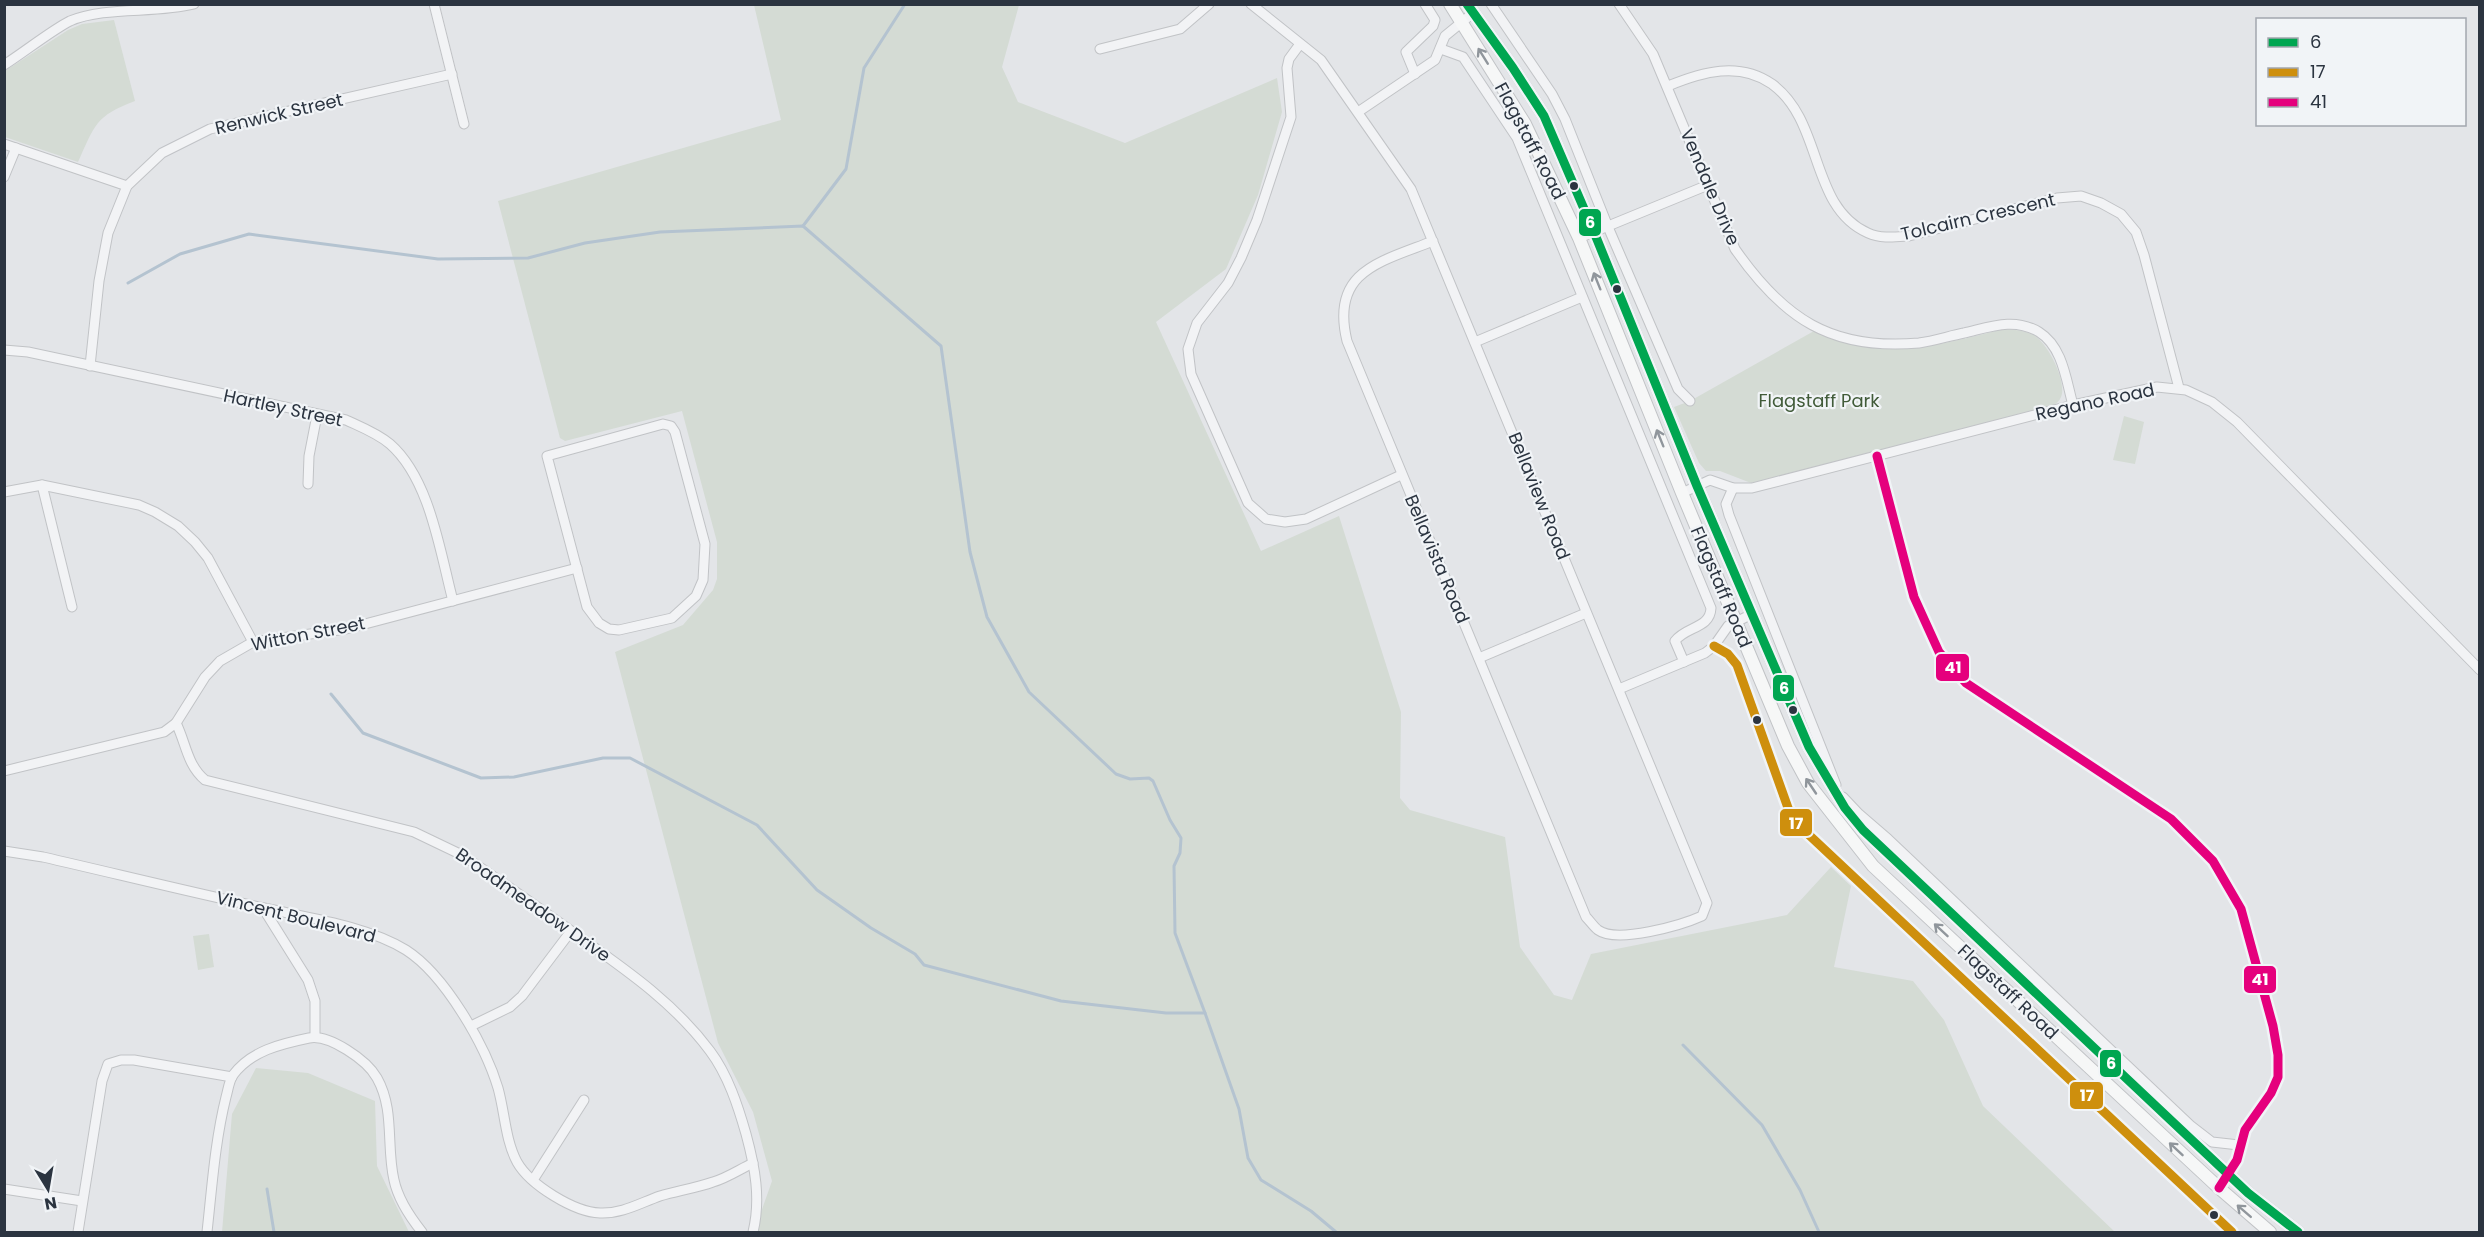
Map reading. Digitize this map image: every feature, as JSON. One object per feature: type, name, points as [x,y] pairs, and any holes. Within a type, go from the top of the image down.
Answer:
[{"type":"main road","name":"Flagstaff Road","points":[[1450,4],[1525,124],[1579,238],[1788,746],[1808,783],[1873,866],[2270,1233]]},
{"type":"main road","name":"Flagstaff Road","points":[[1470,9],[1513,68],[1544,116],[1594,232],[1697,486],[1809,747],[1845,808],[1863,830],[2248,1193],[2298,1233]]},
{"type":"street","points":[[4,65],[70,21],[103,14],[194,4]]},
{"type":"street","points":[[434,4],[464,124]]},
{"type":"street","points":[[1100,49],[1180,28],[1209,4]]},
{"type":"street","name":"Bellaview Road","points":[[1251,4],[1321,60],[1412,189],[1707,903],[1702,916],[1689,922],[1619,936],[1599,931],[1586,917]]},
{"type":"street","points":[[1415,74],[1406,52],[1433,26],[1434,20],[1425,4]]},
{"type":"street","points":[[1491,4],[1557,102],[1678,389],[1690,401]]},
{"type":"street","name":"Vendale Drive","points":[[1619,4],[1653,54],[1735,249],[1768,291],[1785,308],[1804,322],[1856,340],[1890,344],[1922,343],[2006,323],[2025,325],[2040,333],[2060,356],[2073,405]]},
{"type":"street","points":[[1358,112],[1435,60],[1445,36],[1470,9]]},
{"type":"street","points":[[1300,44],[1289,59],[1287,68],[1291,117],[1257,220],[1228,283],[1197,323],[1188,349],[1191,374],[1248,503],[1266,519],[1286,522],[1306,519],[1401,475]]},
{"type":"street","name":"Flagstaff Road","points":[[1441,49],[1455,52],[1463,57],[1517,138],[1711,608],[1711,615],[1706,622],[1680,634],[1675,641],[1684,662]]},
{"type":"street","name":"Tolcairn Crescent","points":[[1668,86],[1717,70],[1744,71],[1764,79],[1785,94],[1800,114],[1829,192],[1839,211],[1868,234],[1885,238],[1909,236],[2057,198],[2081,196],[2101,203],[2121,214],[2136,232],[2144,255],[2179,388]]},
{"type":"street","name":"Renwick Street","points":[[90,366],[99,281],[108,233],[127,186],[162,153],[210,129],[452,74]]},
{"type":"street","points":[[4,144],[127,186]]},
{"type":"street","points":[[4,177],[16,148]]},
{"type":"street","points":[[1579,238],[1708,185]]},
{"type":"street","name":"Bellavista Road","points":[[1433,241],[1380,261],[1359,276],[1345,296],[1342,319],[1347,340],[1401,475],[1586,917]]},
{"type":"street","points":[[1475,342],[1581,297]]},
{"type":"street","name":"Hartley Street","points":[[4,350],[28,352],[346,420],[366,429],[390,445],[407,467],[426,500],[453,601]]},
{"type":"street","name":"Regano Road","points":[[1682,493],[1710,480],[1733,488],[1752,488],[2073,405],[2157,387],[2179,388],[2212,402],[2237,422],[2480,670]]},
{"type":"street","points":[[308,484],[309,456],[318,415]]},
{"type":"street","points":[[663,424],[671,426],[675,432],[705,543],[703,580],[696,596],[672,618],[620,630],[609,629],[592,616],[577,568],[547,456],[663,424]]},
{"type":"street","points":[[1877,456],[1914,597],[1938,652],[1954,672],[1966,683],[2171,819],[2214,861],[2241,909],[2273,1026],[2278,1054],[2278,1077],[2254,1115],[2239,1145],[2237,1160],[2219,1188]]},
{"type":"street","points":[[42,485],[72,607]]},
{"type":"street","points":[[4,492],[42,485],[139,506],[155,512],[178,526],[208,558],[253,642]]},
{"type":"street","points":[[1733,488],[1726,504],[1834,780],[1843,796],[1859,814],[2190,1125],[2212,1142],[2239,1145]]},
{"type":"street","name":"Witton Street","points":[[176,723],[205,676],[220,661],[253,642],[346,629],[577,568]]},
{"type":"street","points":[[1479,658],[1586,613]]},
{"type":"street","points":[[1619,689],[1705,653],[1714,646],[1728,626],[1752,614]]},
{"type":"street","points":[[1714,646],[1728,654],[1737,665],[1792,819],[2232,1233]]},
{"type":"street","points":[[4,771],[164,732],[176,723]]},
{"type":"street","name":"Broadmeadow Drive","points":[[176,723],[184,739],[189,762],[194,771],[205,780],[414,832],[438,842],[462,855],[632,974],[677,1011],[712,1053],[737,1103],[753,1162],[757,1190],[757,1217],[753,1233]]},
{"type":"street","name":"Vincent Boulevard","points":[[4,851],[43,857],[385,938],[409,952],[429,969],[471,1026],[498,1088],[508,1140],[518,1164],[533,1180],[580,1210],[601,1213],[622,1211],[659,1197],[714,1182],[753,1162]]},
{"type":"street","points":[[263,908],[308,980],[315,1001],[315,1037]]},
{"type":"street","points":[[471,1026],[510,1007],[522,996],[571,931]]},
{"type":"street","points":[[207,1233],[220,1123],[231,1077],[254,1055],[280,1045],[315,1037],[338,1044],[360,1058],[376,1077],[389,1116],[394,1181],[407,1213],[422,1233]]},
{"type":"street","points":[[78,1233],[102,1081],[108,1064],[121,1060],[134,1060],[231,1077]]},
{"type":"street","points":[[533,1180],[584,1100]]},
{"type":"street","points":[[4,1189],[82,1201]]},
{"type":"green space","points":[[754,5],[1019,5],[1002,67],[1018,102],[1125,143],[1277,78],[1282,112],[1258,195],[1226,269],[1156,322],[1261,551],[1339,516],[1401,712],[1400,798],[1410,810],[1505,837],[1520,947],[1554,995],[1572,1000],[1591,954],[1787,915],[1831,867],[1851,886],[1834,967],[1913,981],[1944,1020],[1983,1106],[2115,1232],[754,1232],[772,1181],[753,1112],[718,1043],[615,652],[683,625],[713,590],[717,579],[717,542],[682,411],[565,441],[560,438],[498,201],[781,120]]},
{"type":"green space","points":[[114,20],[135,101],[122,106],[98,123],[78,162],[5,137],[5,71],[68,30],[82,24]]},
{"type":"green space","name":"Flagstaff Park","points":[[2004,329],[2031,334],[2046,348],[2060,375],[2062,385],[2060,399],[2055,404],[1751,483],[1720,471],[1706,471],[1699,463],[1674,407],[1690,401],[1814,331],[1865,346],[1909,348]]},
{"type":"green space","points":[[2124,416],[2144,422],[2135,464],[2113,460]]},
{"type":"green space","points":[[209,934],[214,967],[198,970],[193,936]]},
{"type":"green space","points":[[256,1068],[308,1073],[375,1101],[377,1166],[409,1232],[222,1232],[232,1114]]},
{"type":"waterway","points":[[803,226],[846,169],[864,68],[905,4]]},
{"type":"waterway","points":[[128,283],[180,254],[249,234],[438,259],[528,258],[585,243],[660,232],[803,226],[941,346],[970,552],[987,617],[1029,692],[1116,774],[1130,779],[1149,778],[1153,781],[1170,820],[1181,838],[1180,853],[1174,866],[1175,933],[1205,1013]]},
{"type":"waterway","points":[[331,694],[363,733],[481,778],[514,777],[603,758],[630,758],[757,825],[817,890],[871,928],[915,954],[924,965],[1061,1001],[1166,1013],[1205,1013],[1239,1109],[1248,1158],[1261,1180],[1311,1211],[1336,1232]]},
{"type":"waterway","points":[[1683,1045],[1762,1125],[1800,1190],[1819,1232]]},
{"type":"waterway","points":[[267,1189],[274,1232]]},
{"type":"transit line","name":"6","points":[[1467,4],[1544,116],[1594,232],[1697,486],[1809,747],[1845,808],[1863,830],[2248,1193],[2298,1232]]},
{"type":"transit line","name":"41","points":[[1877,456],[1914,597],[1939,652],[1966,683],[2171,819],[2213,861],[2241,909],[2273,1026],[2278,1055],[2278,1077],[2271,1093],[2245,1130],[2237,1160],[2219,1188]]},
{"type":"transit line","name":"17","points":[[1714,646],[1728,654],[1737,665],[1792,819],[2232,1232]]}]
